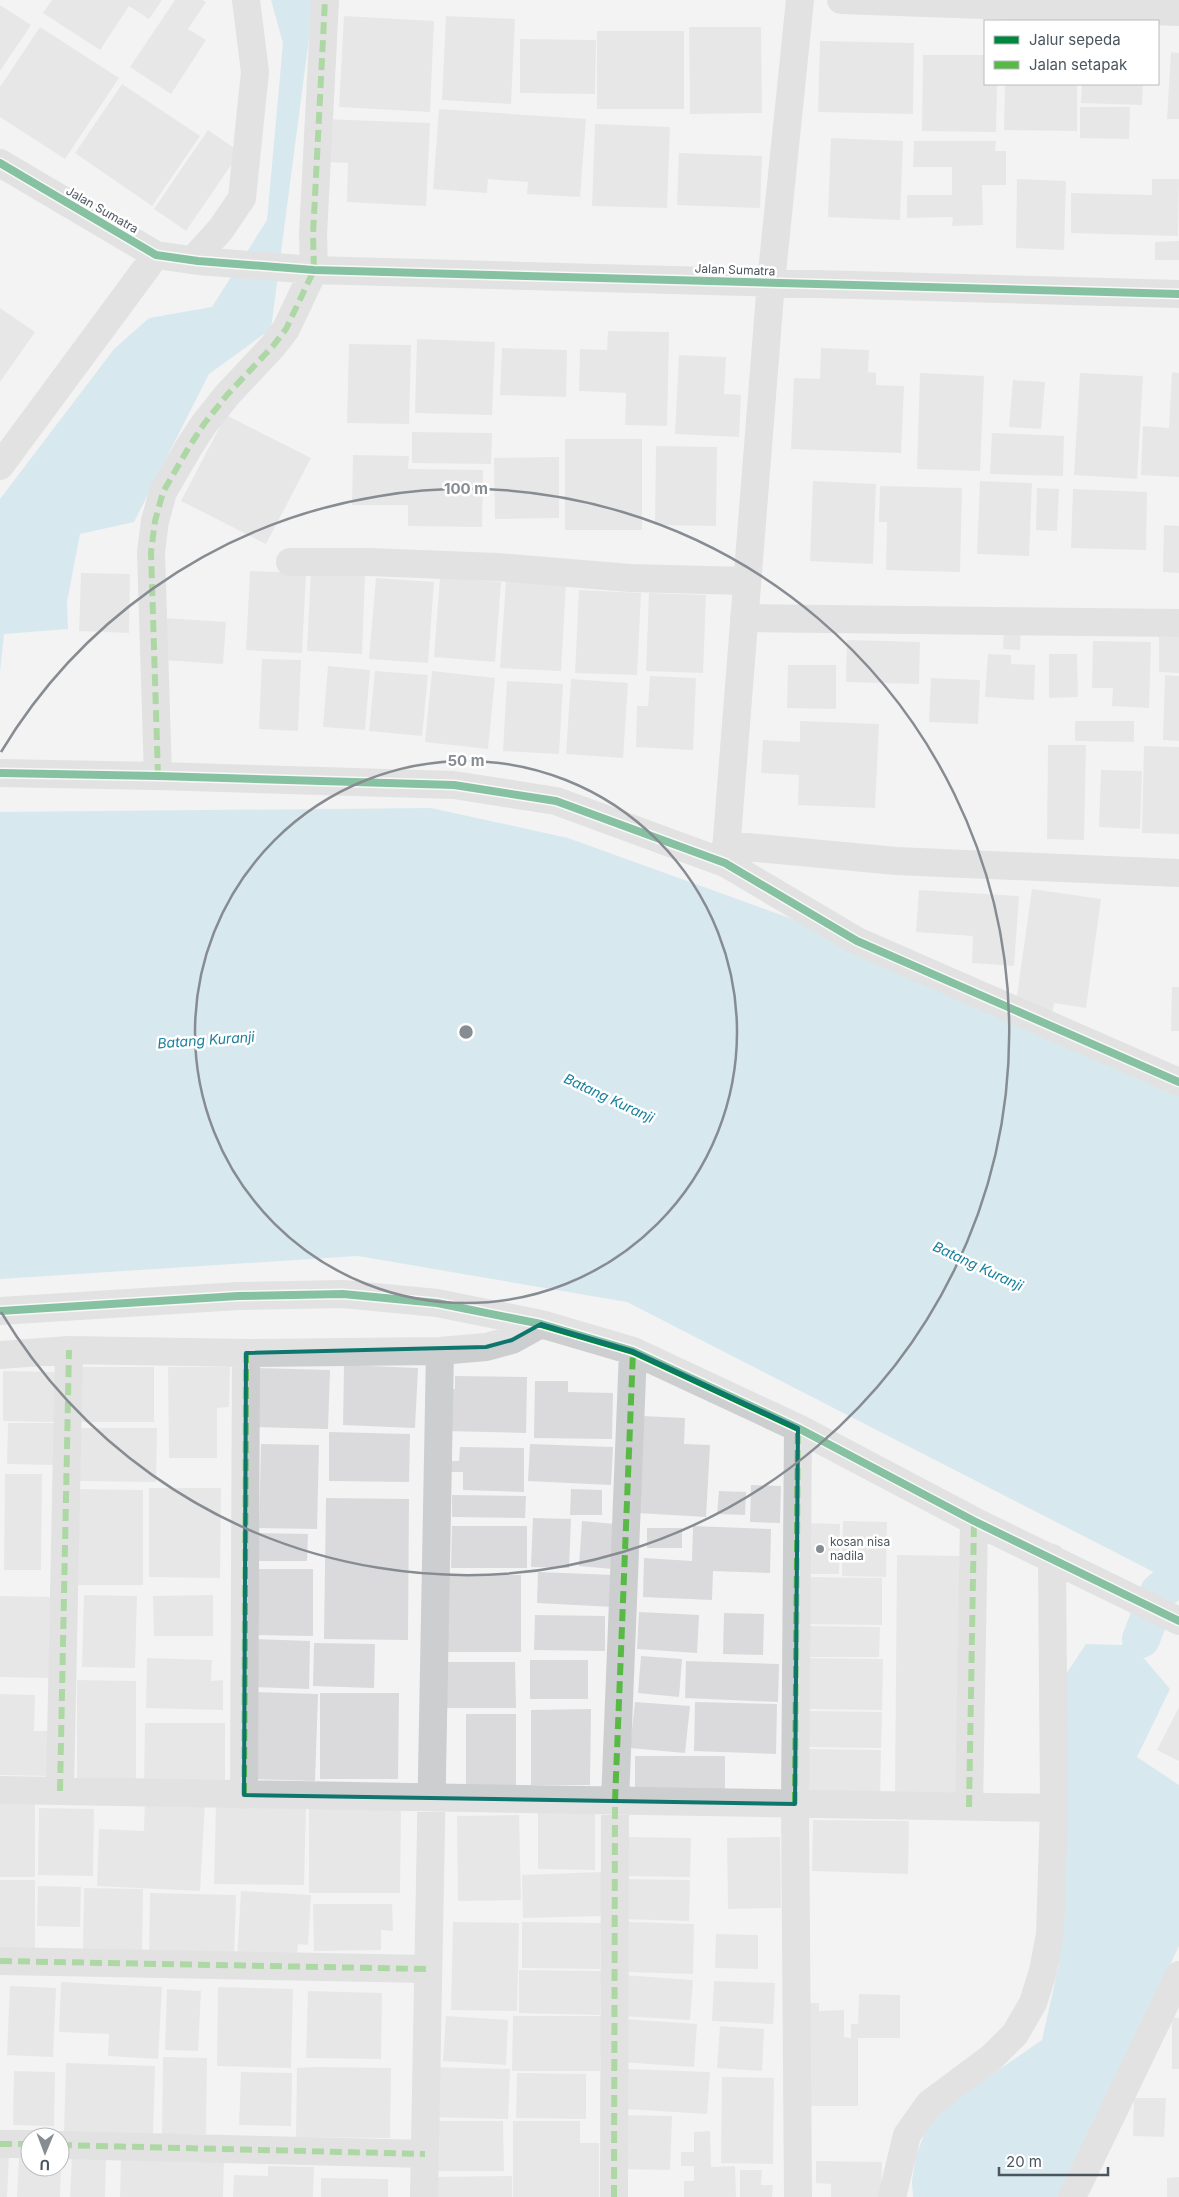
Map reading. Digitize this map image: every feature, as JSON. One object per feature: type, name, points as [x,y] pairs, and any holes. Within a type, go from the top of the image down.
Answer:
[{"type":"street","points":[[195,261],[221,229],[242,198],[255,72],[246,0]]},
{"type":"street","points":[[158,776],[151,552],[155,522],[163,492],[204,424],[286,329],[313,235],[325,0]]},
{"type":"street","points":[[726,854],[771,282],[800,0]]},
{"type":"street","points":[[841,0],[1179,12]]},
{"type":"street","name":"Jalan Sumatra","points":[[0,163],[156,255],[195,261],[302,270],[1179,294]]},
{"type":"street","points":[[0,466],[156,255]]},
{"type":"street","points":[[290,562],[369,562],[497,567],[630,578],[746,581]]},
{"type":"street","points":[[744,618],[1179,623]]},
{"type":"street","points":[[0,773],[158,776],[454,786],[556,801],[726,854],[1179,873]]},
{"type":"street","points":[[726,854],[857,941],[1179,1082]]},
{"type":"street","points":[[0,1311],[238,1296],[343,1294],[437,1303],[541,1324],[633,1350],[798,1428],[974,1521],[1176,1620]]},
{"type":"street","points":[[0,1355],[68,1350],[246,1353],[440,1351],[486,1347],[512,1340],[541,1324]]},
{"type":"street","points":[[60,1792],[68,1350]]},
{"type":"street","points":[[614,2197],[615,1800],[633,1350]]},
{"type":"street","points":[[424,2197],[440,1351]]},
{"type":"street","points":[[244,1795],[246,1353]]},
{"type":"street","points":[[798,1428],[795,1804],[798,2197]]},
{"type":"street","points":[[970,1807],[974,1521]]},
{"type":"street","points":[[892,2197],[907,2135],[929,2104],[992,2058],[1015,2034],[1033,2003],[1043,1971],[1050,1934],[1054,1808],[1052,1558]]},
{"type":"street","points":[[0,1790],[1054,1808]]},
{"type":"street","points":[[0,1961],[428,1969]]},
{"type":"street","points":[[1072,2197],[1179,1975]]},
{"type":"street","points":[[0,2144],[20,2144]]},
{"type":"street","points":[[70,2145],[425,2154]]},
{"type":"highlighted area","points":[[541,1324],[633,1351],[798,1428],[795,1804],[244,1795],[246,1353],[486,1347],[512,1340]]},
{"type":"water","points":[[271,0],[314,0],[271,329],[209,374],[134,522],[80,534],[67,602],[68,629],[4,634],[0,672],[0,499],[114,349],[149,318],[212,307],[267,220],[283,43]]},
{"type":"water","name":"Batang Kuranji","points":[[431,808],[568,838],[853,941],[1179,1093],[1179,1585],[627,1302],[358,1256],[0,1279],[0,812]]},
{"type":"water","points":[[1159,1592],[1141,1655],[1170,1689],[1137,1757],[1179,1785],[1179,1946],[1060,2197],[913,2197],[912,2181],[916,2156],[924,2135],[942,2109],[1042,2040],[1059,1964],[1062,1680],[1086,1644],[1122,1645]]},
{"type":"building","points":[[52,0],[162,0],[149,19],[129,6],[100,50],[43,13]]},
{"type":"building","points":[[175,0],[202,0],[206,2],[188,29],[206,40],[171,94],[130,67]]},
{"type":"building","points":[[0,5],[31,25],[0,71]]},
{"type":"building","points":[[344,16],[434,21],[430,112],[339,107]]},
{"type":"building","points":[[446,16],[515,19],[511,104],[442,100]]},
{"type":"building","points":[[40,27],[119,78],[65,159],[0,117],[0,87]]},
{"type":"building","points":[[689,27],[761,27],[762,113],[690,114]]},
{"type":"building","points":[[597,31],[684,31],[684,109],[597,109]]},
{"type":"building","points":[[520,39],[596,40],[595,94],[520,93]]},
{"type":"building","points":[[820,41],[914,43],[913,114],[818,112]]},
{"type":"building","points":[[1171,52],[1179,53],[1179,119],[1167,119]]},
{"type":"building","points":[[923,55],[984,55],[984,85],[997,85],[996,132],[922,131]]},
{"type":"building","points":[[122,84],[200,136],[152,206],[75,153]]},
{"type":"building","points":[[1005,85],[1077,85],[1077,131],[1004,130]]},
{"type":"building","points":[[1082,85],[1143,85],[1142,105],[1081,103]]},
{"type":"building","points":[[1080,107],[1130,107],[1129,139],[1080,138]]},
{"type":"building","points":[[439,109],[586,119],[580,197],[527,194],[528,182],[488,179],[487,193],[433,189]]},
{"type":"building","points":[[324,119],[430,123],[426,206],[347,202],[348,163],[323,162]]},
{"type":"building","points":[[595,124],[670,127],[667,208],[592,206]]},
{"type":"building","points":[[208,130],[240,152],[186,231],[154,209]]},
{"type":"building","points":[[831,138],[903,141],[900,220],[828,217]]},
{"type":"building","points":[[914,141],[996,141],[995,151],[1006,151],[1006,185],[982,185],[983,225],[952,226],[953,217],[907,218],[907,195],[952,195],[952,167],[913,167]]},
{"type":"building","points":[[679,153],[762,156],[760,208],[677,205]]},
{"type":"building","points":[[1017,179],[1066,181],[1064,250],[1016,248]]},
{"type":"building","points":[[1152,179],[1179,179],[1178,236],[1071,233],[1071,193],[1152,195]]},
{"type":"building","points":[[1179,241],[1179,260],[1155,260],[1155,242]]},
{"type":"building","points":[[0,308],[35,332],[0,382]]},
{"type":"building","points":[[608,331],[669,332],[667,426],[625,425],[626,393],[579,391],[580,349],[607,350]]},
{"type":"building","points":[[417,339],[495,342],[492,415],[415,413]]},
{"type":"building","points":[[349,344],[411,345],[409,424],[347,423]]},
{"type":"building","points":[[502,348],[567,350],[566,397],[500,395]]},
{"type":"building","points":[[821,348],[869,350],[868,372],[876,373],[876,385],[904,386],[901,453],[791,449],[794,378],[820,379]]},
{"type":"building","points":[[679,355],[726,357],[724,394],[741,395],[739,437],[675,434]]},
{"type":"building","points":[[1172,372],[1179,373],[1179,477],[1141,475],[1143,426],[1169,428]]},
{"type":"building","points":[[920,373],[984,376],[980,471],[917,469]]},
{"type":"building","points":[[1080,373],[1143,376],[1137,479],[1074,475]]},
{"type":"building","points":[[1013,380],[1045,382],[1041,429],[1009,427]]},
{"type":"building","points":[[226,415],[311,458],[266,544],[181,501]]},
{"type":"building","points":[[412,432],[492,433],[491,464],[412,463]]},
{"type":"building","points":[[992,433],[1064,436],[1063,476],[990,474]]},
{"type":"building","points":[[565,439],[642,439],[642,530],[565,530]]},
{"type":"building","points":[[656,446],[717,447],[716,526],[655,525]]},
{"type":"building","points":[[353,455],[409,456],[408,469],[483,470],[482,527],[408,526],[408,505],[352,505]]},
{"type":"building","points":[[559,457],[559,518],[495,519],[494,458]]},
{"type":"building","points":[[813,481],[876,484],[873,564],[810,561]]},
{"type":"building","points":[[980,481],[1032,483],[1029,556],[977,554]]},
{"type":"building","points":[[880,486],[962,488],[960,572],[886,570],[887,522],[879,522]]},
{"type":"building","points":[[1037,488],[1059,489],[1057,531],[1036,530]]},
{"type":"building","points":[[1073,489],[1147,492],[1146,550],[1071,548]]},
{"type":"building","points":[[1164,525],[1179,526],[1179,573],[1163,572]]},
{"type":"building","points":[[311,570],[365,573],[362,654],[307,651]]},
{"type":"building","points":[[250,571],[306,573],[302,653],[246,650]]},
{"type":"building","points":[[81,573],[130,574],[129,633],[79,631]]},
{"type":"building","points":[[440,577],[501,582],[495,662],[434,657]]},
{"type":"building","points":[[376,578],[434,582],[428,663],[369,659]]},
{"type":"building","points":[[506,580],[566,583],[561,671],[500,668]]},
{"type":"building","points":[[579,590],[641,593],[637,675],[575,673]]},
{"type":"building","points":[[649,593],[706,595],[703,673],[646,671]]},
{"type":"building","points":[[164,618],[226,622],[223,664],[162,660]]},
{"type":"building","points":[[1004,627],[1021,628],[1020,650],[1003,649]]},
{"type":"building","points":[[1159,637],[1179,637],[1179,673],[1159,672]]},
{"type":"building","points":[[847,640],[920,642],[919,684],[846,682]]},
{"type":"building","points":[[1093,641],[1151,642],[1149,708],[1112,706],[1113,688],[1092,688]]},
{"type":"building","points":[[988,654],[1011,655],[1011,664],[1035,665],[1034,700],[985,697]]},
{"type":"building","points":[[1049,654],[1077,654],[1078,697],[1049,698]]},
{"type":"building","points":[[262,659],[301,660],[298,731],[259,729]]},
{"type":"building","points":[[788,665],[836,665],[836,709],[787,708]]},
{"type":"building","points":[[328,666],[370,670],[365,730],[323,727]]},
{"type":"building","points":[[375,671],[428,675],[422,736],[369,731]]},
{"type":"building","points":[[432,671],[495,678],[488,749],[425,742]]},
{"type":"building","points":[[1165,675],[1179,676],[1179,741],[1163,740]]},
{"type":"building","points":[[650,676],[696,678],[693,750],[636,747],[637,706],[648,706]]},
{"type":"building","points":[[931,678],[980,680],[978,724],[929,722]]},
{"type":"building","points":[[571,679],[628,683],[623,758],[566,754]]},
{"type":"building","points":[[507,681],[563,684],[559,754],[503,751]]},
{"type":"building","points":[[800,721],[879,724],[875,808],[798,805],[799,775],[761,773],[763,740],[800,742]]},
{"type":"building","points":[[1075,721],[1134,721],[1134,742],[1075,741]]},
{"type":"building","points":[[1048,745],[1086,745],[1084,840],[1047,839]]},
{"type":"building","points":[[1144,746],[1179,747],[1179,834],[1142,833]]},
{"type":"building","points":[[1101,770],[1142,771],[1140,829],[1099,827]]},
{"type":"building","points":[[1032,889],[1101,899],[1086,1008],[1054,1003],[1052,1015],[1015,1010]]},
{"type":"building","points":[[919,890],[1019,896],[1014,966],[972,963],[973,936],[916,932]]},
{"type":"building","points":[[1172,987],[1179,987],[1179,1031],[1171,1031]]},
{"type":"building","points":[[344,1365],[418,1368],[415,1428],[343,1425]]},
{"type":"building","points":[[75,1367],[154,1367],[154,1422],[76,1422]]},
{"type":"building","points":[[168,1367],[230,1367],[229,1407],[217,1408],[217,1458],[169,1458]]},
{"type":"building","points":[[256,1368],[330,1370],[328,1429],[255,1427]]},
{"type":"building","points":[[3,1371],[55,1372],[55,1422],[3,1421]]},
{"type":"building","points":[[455,1376],[527,1377],[526,1433],[445,1431],[445,1389],[455,1389]]},
{"type":"building","points":[[535,1381],[568,1381],[568,1392],[613,1393],[612,1439],[534,1438]]},
{"type":"building","points":[[642,1416],[685,1418],[684,1444],[710,1445],[706,1517],[637,1513]]},
{"type":"building","points":[[8,1423],[55,1423],[55,1465],[7,1464]]},
{"type":"building","points":[[79,1428],[157,1428],[156,1482],[78,1481]]},
{"type":"building","points":[[329,1432],[410,1434],[409,1482],[329,1481]]},
{"type":"building","points":[[261,1444],[319,1445],[317,1529],[259,1528]]},
{"type":"building","points":[[530,1444],[613,1447],[611,1485],[528,1481]]},
{"type":"building","points":[[460,1447],[524,1448],[524,1492],[463,1490],[463,1472],[451,1472],[451,1461],[459,1461]]},
{"type":"building","points":[[5,1474],[42,1474],[41,1570],[4,1570]]},
{"type":"building","points":[[751,1485],[781,1486],[780,1523],[750,1522]]},
{"type":"building","points":[[149,1488],[221,1488],[220,1578],[149,1577]]},
{"type":"building","points":[[72,1489],[143,1490],[143,1585],[71,1585]]},
{"type":"building","points":[[571,1489],[602,1490],[602,1515],[570,1515]]},
{"type":"building","points":[[719,1491],[746,1492],[745,1515],[717,1514]]},
{"type":"building","points":[[452,1495],[526,1496],[525,1518],[452,1517]]},
{"type":"building","points":[[326,1498],[409,1499],[408,1640],[324,1639]]},
{"type":"building","points":[[533,1518],[571,1519],[569,1568],[531,1567]]},
{"type":"building","points":[[582,1521],[615,1524],[612,1569],[579,1566]]},
{"type":"building","points":[[843,1521],[887,1522],[886,1577],[842,1576]]},
{"type":"building","name":"kosan nisa nadila","points":[[802,1523],[840,1524],[839,1574],[801,1574]]},
{"type":"building","points":[[452,1526],[527,1526],[527,1568],[451,1568]]},
{"type":"building","points":[[693,1526],[771,1529],[770,1573],[713,1571],[712,1600],[643,1597],[644,1558],[692,1561]]},
{"type":"building","points":[[647,1528],[682,1528],[682,1548],[647,1548]]},
{"type":"building","points":[[255,1533],[308,1534],[307,1561],[255,1561]]},
{"type":"building","points":[[897,1555],[964,1556],[962,1793],[895,1792]]},
{"type":"building","points":[[250,1569],[313,1569],[313,1636],[250,1635]]},
{"type":"building","points":[[538,1572],[614,1575],[613,1607],[537,1603]]},
{"type":"building","points":[[442,1575],[521,1575],[521,1652],[442,1652]]},
{"type":"building","points":[[803,1577],[882,1578],[882,1625],[803,1624]]},
{"type":"building","points":[[84,1595],[137,1596],[135,1668],[82,1667]]},
{"type":"building","points":[[213,1595],[213,1636],[154,1636],[153,1596]]},
{"type":"building","points":[[0,1596],[55,1597],[52,1678],[0,1677]]},
{"type":"building","points":[[639,1612],[699,1615],[697,1653],[637,1649]]},
{"type":"building","points":[[724,1613],[764,1614],[763,1655],[723,1654]]},
{"type":"building","points":[[535,1615],[605,1616],[605,1651],[534,1650]]},
{"type":"building","points":[[803,1626],[880,1627],[879,1657],[803,1657]]},
{"type":"building","points":[[252,1639],[310,1641],[309,1689],[251,1687]]},
{"type":"building","points":[[314,1643],[375,1644],[374,1688],[313,1686]]},
{"type":"building","points":[[641,1656],[682,1659],[679,1697],[638,1693]]},
{"type":"building","points":[[147,1658],[212,1660],[211,1681],[223,1680],[223,1710],[146,1708]]},
{"type":"building","points":[[800,1658],[883,1659],[882,1710],[800,1709]]},
{"type":"building","points":[[530,1660],[588,1660],[588,1699],[530,1699]]},
{"type":"building","points":[[686,1661],[779,1664],[778,1702],[685,1698]]},
{"type":"building","points":[[444,1662],[515,1662],[516,1708],[444,1708]]},
{"type":"building","points":[[77,1680],[136,1681],[136,1784],[77,1785]]},
{"type":"building","points":[[255,1692],[318,1694],[315,1781],[252,1779]]},
{"type":"building","points":[[320,1693],[399,1693],[398,1779],[320,1779]]},
{"type":"building","points":[[0,1694],[35,1695],[34,1731],[52,1731],[51,1776],[0,1775]]},
{"type":"building","points":[[635,1702],[690,1706],[685,1753],[630,1748]]},
{"type":"building","points":[[695,1702],[777,1704],[776,1754],[694,1751]]},
{"type":"building","points":[[1179,1707],[1179,1761],[1157,1750]]},
{"type":"building","points":[[591,1709],[590,1785],[531,1785],[531,1710]]},
{"type":"building","points":[[809,1711],[882,1712],[881,1748],[808,1747]]},
{"type":"building","points":[[466,1714],[516,1714],[516,1785],[466,1785]]},
{"type":"building","points":[[145,1723],[225,1723],[225,1787],[144,1786]]},
{"type":"building","points":[[807,1749],[881,1750],[880,1799],[807,1798]]},
{"type":"building","points":[[635,1756],[725,1756],[725,1797],[635,1797]]},
{"type":"building","points":[[0,1797],[35,1798],[35,1877],[0,1877]]},
{"type":"building","points":[[145,1799],[205,1802],[200,1891],[97,1886],[99,1829],[144,1831]]},
{"type":"building","points":[[216,1804],[306,1805],[304,1885],[214,1884]]},
{"type":"building","points":[[39,1808],[94,1809],[93,1876],[38,1875]]},
{"type":"building","points":[[309,1809],[401,1809],[400,1893],[309,1893]]},
{"type":"building","points":[[538,1812],[595,1812],[595,1870],[538,1869]]},
{"type":"building","points":[[519,1815],[521,1900],[458,1901],[457,1816]]},
{"type":"building","points":[[813,1820],[909,1821],[908,1874],[812,1871]]},
{"type":"building","points":[[626,1837],[691,1838],[690,1877],[626,1876]]},
{"type":"building","points":[[780,1837],[781,1908],[728,1909],[727,1838]]},
{"type":"building","points":[[601,1872],[603,1916],[523,1918],[522,1875]]},
{"type":"building","points":[[618,1879],[690,1880],[689,1921],[617,1919]]},
{"type":"building","points":[[0,1880],[35,1880],[35,1951],[0,1950]]},
{"type":"building","points":[[38,1886],[81,1887],[80,1927],[37,1926]]},
{"type":"building","points":[[84,1888],[143,1889],[142,1955],[83,1954]]},
{"type":"building","points":[[241,1891],[311,1895],[308,1945],[298,1944],[296,1964],[237,1961]]},
{"type":"building","points":[[150,1893],[236,1895],[234,1961],[149,1959]]},
{"type":"building","points":[[313,1904],[392,1904],[393,1931],[381,1930],[381,1950],[314,1951]]},
{"type":"building","points":[[453,1922],[519,1923],[517,2011],[451,2010]]},
{"type":"building","points":[[522,1922],[601,1923],[600,1969],[522,1968]]},
{"type":"building","points":[[628,1922],[694,1924],[693,1974],[628,1972]]},
{"type":"building","points":[[716,1934],[758,1935],[758,1969],[715,1968]]},
{"type":"building","points":[[519,1970],[601,1971],[600,2015],[519,2013]]},
{"type":"building","points":[[623,1975],[693,1980],[690,2020],[621,2016]]},
{"type":"building","points":[[714,1981],[775,1983],[773,2024],[712,2021]]},
{"type":"building","points":[[61,1982],[162,1987],[158,2059],[108,2056],[109,2034],[59,2032]]},
{"type":"building","points":[[10,1986],[56,1988],[53,2057],[7,2055]]},
{"type":"building","points":[[218,1987],[293,1989],[291,2068],[217,2066]]},
{"type":"building","points":[[167,1989],[201,1991],[198,2051],[165,2050]]},
{"type":"building","points":[[308,1991],[382,1993],[381,2059],[306,2058]]},
{"type":"building","points":[[859,1994],[900,1995],[900,2038],[858,2038],[858,2106],[803,2106],[804,2003],[819,2003],[819,2011],[844,2010],[844,2037],[851,2038],[851,2024],[858,2024]]},
{"type":"building","points":[[446,2016],[508,2020],[506,2065],[443,2061]]},
{"type":"building","points":[[513,2016],[601,2016],[600,2071],[512,2071]]},
{"type":"building","points":[[1172,2017],[1179,2018],[1179,2069],[1172,2069]]},
{"type":"building","points":[[623,2019],[697,2024],[694,2067],[620,2062]]},
{"type":"building","points":[[720,2026],[764,2029],[762,2071],[717,2068]]},
{"type":"building","points":[[163,2057],[207,2058],[206,2134],[162,2134]]},
{"type":"building","points":[[66,2063],[155,2066],[153,2136],[70,2134],[70,2127],[64,2127]]},
{"type":"building","points":[[429,2067],[510,2069],[508,2119],[429,2117]]},
{"type":"building","points":[[297,2068],[391,2068],[390,2138],[296,2137]]},
{"type":"building","points":[[628,2069],[710,2072],[707,2114],[626,2109]]},
{"type":"building","points":[[14,2071],[55,2072],[54,2126],[13,2125]]},
{"type":"building","points":[[241,2072],[292,2073],[291,2126],[239,2125]]},
{"type":"building","points":[[517,2073],[586,2074],[586,2119],[516,2118]]},
{"type":"building","points":[[722,2077],[774,2078],[773,2164],[721,2163]]},
{"type":"building","points":[[1134,2098],[1166,2098],[1164,2137],[1133,2136]]},
{"type":"building","points":[[621,2115],[672,2116],[670,2170],[619,2169]]},
{"type":"building","points":[[429,2121],[503,2121],[504,2171],[429,2171]]},
{"type":"building","points":[[513,2121],[580,2121],[580,2143],[599,2143],[599,2197],[513,2197]]},
{"type":"building","points":[[710,2131],[711,2167],[735,2166],[736,2197],[684,2197],[684,2181],[694,2181],[694,2166],[681,2166],[681,2152],[694,2152],[694,2132]]},
{"type":"building","points":[[0,2155],[9,2156],[7,2197],[0,2197]]},
{"type":"building","points":[[72,2155],[106,2156],[105,2197],[70,2197]]},
{"type":"building","points":[[121,2156],[224,2158],[223,2197],[120,2197]]},
{"type":"building","points":[[19,2158],[20,2177],[61,2177],[60,2197],[17,2197]]},
{"type":"building","points":[[816,2161],[882,2162],[881,2197],[831,2197],[831,2184],[816,2183]]},
{"type":"building","points":[[268,2166],[314,2167],[313,2197],[233,2197],[234,2175],[268,2176]]},
{"type":"building","points":[[740,2170],[762,2170],[761,2185],[773,2185],[772,2197],[740,2197]]},
{"type":"building","points":[[512,2176],[512,2197],[430,2197],[430,2177]]},
{"type":"building","points":[[1179,2177],[1179,2197],[1167,2197],[1167,2178]]},
{"type":"building","points":[[321,2178],[388,2179],[388,2197],[321,2197]]},
{"type":"waterway","points":[[1141,1639],[1159,1592],[1179,1575]]},
{"type":"marked path","points":[[158,776],[151,552],[155,521],[163,492],[189,447],[227,395],[273,346],[286,329],[314,270],[313,235],[325,0]]},
{"type":"marked path","points":[[60,1791],[69,1350]]},
{"type":"marked path","points":[[614,2197],[615,1801],[633,1351]]},
{"type":"marked path","points":[[244,1795],[246,1353]]},
{"type":"marked path","points":[[795,1804],[798,1428]]},
{"type":"marked path","points":[[969,1807],[974,1521]]},
{"type":"marked path","points":[[0,1961],[428,1969]]},
{"type":"marked path","points":[[0,2144],[20,2144]]},
{"type":"marked path","points":[[70,2145],[425,2154]]},
{"type":"cycle path","points":[[0,163],[156,255],[198,261],[314,270],[1179,294]]},
{"type":"cycle path","points":[[0,773],[454,785],[556,801],[725,863],[857,941],[1179,1082]]},
{"type":"cycle path","points":[[0,1311],[238,1296],[343,1294],[437,1303],[541,1324],[633,1351],[798,1428],[974,1521],[1179,1621]]},
{"type":"place","name":"kosan nisa nadila","points":[[820,1549]]}]
